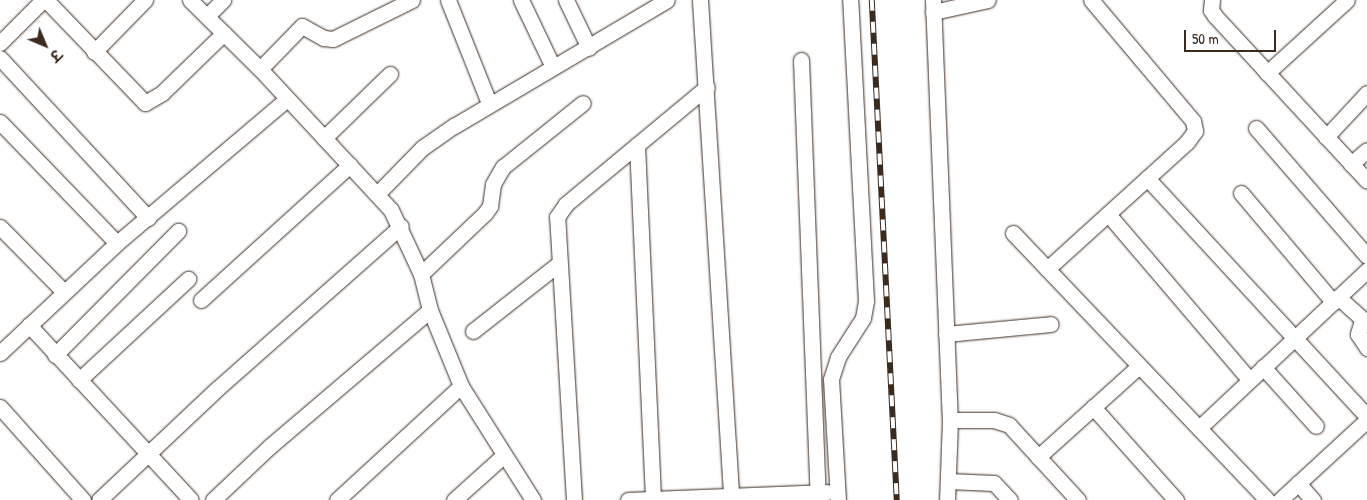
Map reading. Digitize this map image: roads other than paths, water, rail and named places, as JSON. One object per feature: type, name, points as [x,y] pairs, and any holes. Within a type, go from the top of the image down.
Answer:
[{"type":"street","points":[[0,43],[44,0],[145,103],[158,97],[224,34]]},
{"type":"street","points":[[94,52],[146,0]]},
{"type":"street","points":[[190,0],[260,69],[378,193],[401,226],[421,274],[430,310],[461,386],[529,499]]},
{"type":"street","points":[[207,16],[223,0]]},
{"type":"street","points":[[260,69],[302,26],[324,38],[333,39],[412,0]]},
{"type":"street","points":[[448,0],[489,103]]},
{"type":"street","points":[[520,0],[554,67]]},
{"type":"street","points":[[566,0],[588,48]]},
{"type":"street","points":[[378,193],[422,148],[489,103],[588,48],[667,0]]},
{"type":"street","points":[[700,0],[707,87],[731,496]]},
{"type":"street","points":[[628,500],[818,493],[838,496],[831,379],[838,357],[863,318],[866,301],[850,0]]},
{"type":"street","points":[[947,500],[950,420],[933,6],[988,0]]},
{"type":"street","points":[[1047,269],[1187,142],[1195,131],[1193,121],[1091,0]]},
{"type":"street","points":[[1212,0],[1211,10],[1367,181]]},
{"type":"street","points":[[1267,73],[1346,0]]},
{"type":"street","points":[[0,58],[148,218]]},
{"type":"street","points":[[801,60],[818,493]]},
{"type":"street","points":[[324,138],[390,74]]},
{"type":"street","points":[[574,500],[556,227],[560,210],[707,87]]},
{"type":"street","points":[[1326,137],[1367,94]]},
{"type":"street","points":[[0,353],[117,243],[287,99]]},
{"type":"street","points":[[421,274],[485,213],[490,206],[493,184],[503,167],[583,103]]},
{"type":"street","points":[[0,122],[117,243]]},
{"type":"street","points":[[1256,128],[1367,256]]},
{"type":"street","points":[[637,145],[653,498]]},
{"type":"street","points":[[1351,164],[1367,150]]},
{"type":"street","points":[[202,300],[350,165]]},
{"type":"street","points":[[1147,178],[1367,416]]},
{"type":"street","points":[[1241,193],[1335,299],[1364,322],[1358,334],[1367,348]]},
{"type":"street","points":[[1108,214],[1250,380]]},
{"type":"street","points":[[99,500],[218,388],[401,226]]},
{"type":"street","points":[[0,227],[64,292]]},
{"type":"street","points":[[55,355],[178,232]]},
{"type":"street","points":[[1013,233],[1267,500]]},
{"type":"street","points":[[473,331],[558,264]]},
{"type":"street","points":[[1199,428],[1367,270]]},
{"type":"street","points":[[79,380],[188,279]]},
{"type":"street","points":[[214,500],[269,447],[430,310]]},
{"type":"street","points":[[946,334],[1051,324]]},
{"type":"street","points":[[29,326],[190,500]]},
{"type":"street","points":[[1038,457],[1139,366]]},
{"type":"street","points":[[1263,367],[1316,426]]},
{"type":"street","points":[[337,500],[461,386]]},
{"type":"street","points":[[0,407],[83,500]]},
{"type":"street","points":[[1093,407],[1176,500]]},
{"type":"street","points":[[950,420],[1002,422],[1078,500]]},
{"type":"street","points":[[1280,500],[1367,420]]},
{"type":"street","points":[[454,500],[503,456]]},
{"type":"street","points":[[948,481],[994,483],[1010,500]]},
{"type":"street","points":[[1298,484],[1313,500]]},
{"type":"railway","points":[[872,0],[897,500]]}]
